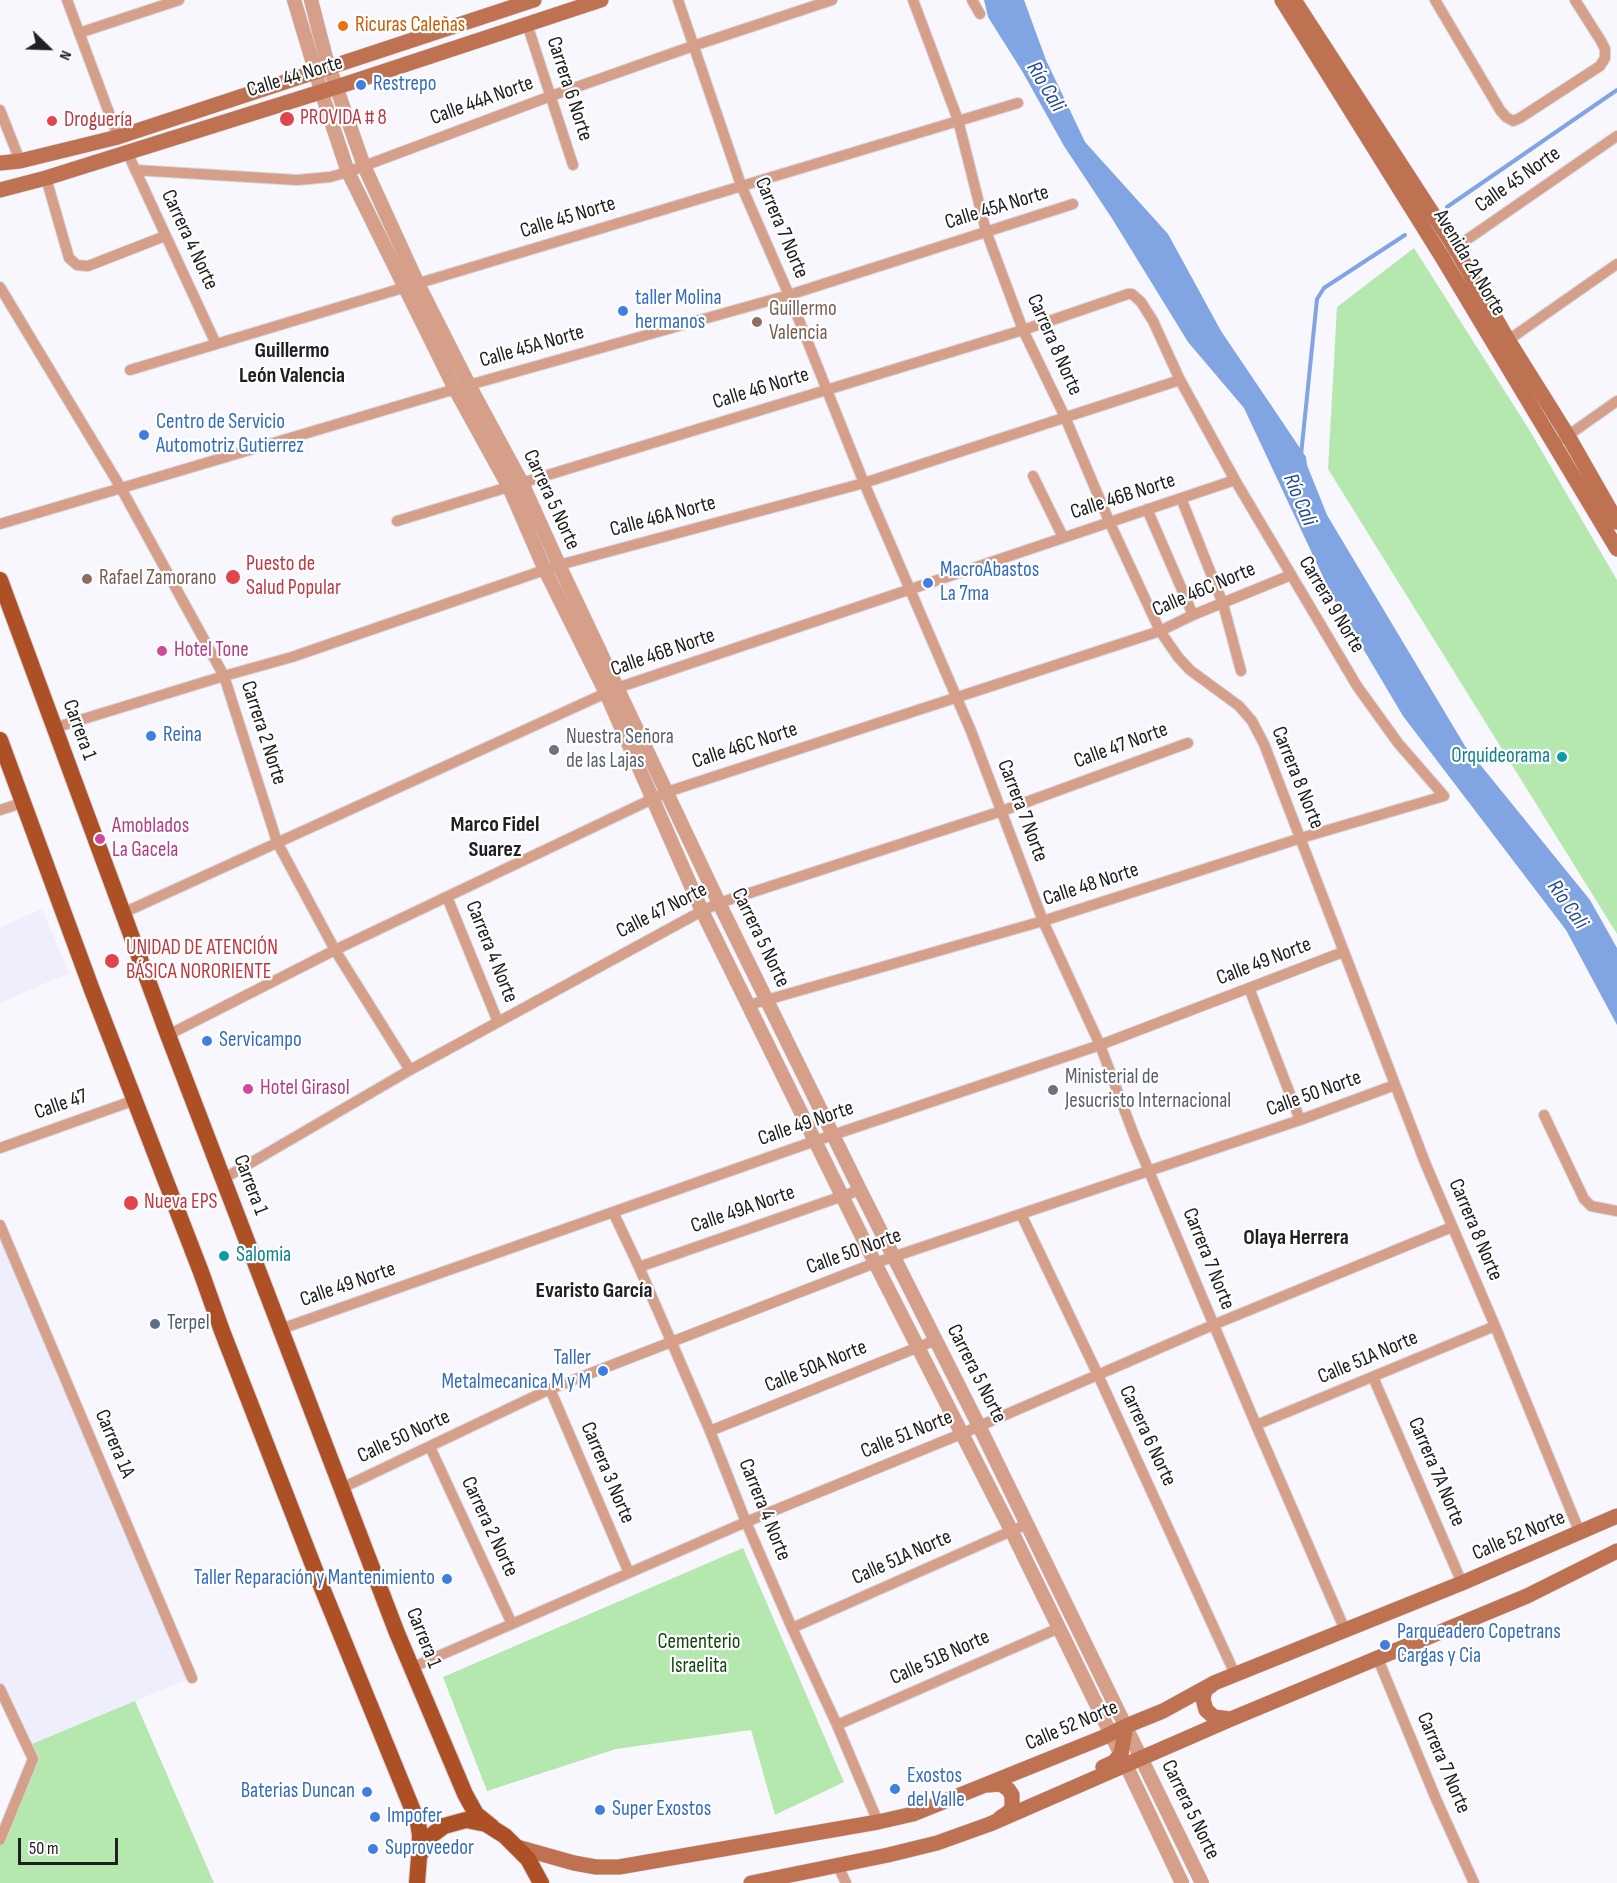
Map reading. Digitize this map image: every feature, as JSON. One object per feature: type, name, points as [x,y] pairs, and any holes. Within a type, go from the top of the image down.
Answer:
[{"type":"main road","name":"Calle 44 Norte","points":[[0,163],[20,161],[118,137],[322,70],[511,3],[534,0]]},
{"type":"main road","name":"Calle 44 Norte","points":[[0,190],[46,178],[328,89],[601,0]]},
{"type":"main road","name":"Avenida 2A Norte","points":[[1282,0],[1442,257],[1568,436],[1614,528],[1617,549]]},
{"type":"main road","name":"Avenida 2A Norte","points":[[1294,0],[1455,248],[1554,444],[1614,528]]},
{"type":"main road","name":"Carrera 1","points":[[0,580],[168,1035],[340,1489],[411,1668],[447,1754],[476,1814],[517,1847],[528,1859],[541,1883]]},
{"type":"main road","points":[[0,740],[222,1331],[417,1823],[420,1835],[418,1869]]},
{"type":"main road","name":"Calle 52 Norte","points":[[517,1847],[574,1863],[596,1867],[619,1867],[913,1814],[1111,1733],[1128,1731],[1214,1683],[1462,1583],[1617,1516]]},
{"type":"main road","points":[[751,1883],[937,1843],[990,1824],[1084,1783],[1124,1759],[1141,1757],[1378,1659],[1527,1596],[1617,1551]]},
{"type":"main road","points":[[1214,1683],[1206,1689],[1204,1694],[1206,1710],[1214,1718],[1231,1719]]},
{"type":"main road","points":[[1124,1759],[1128,1731]]},
{"type":"main road","points":[[983,1786],[1000,1784],[1008,1789],[1012,1798],[1013,1804],[1009,1812],[990,1824]]},
{"type":"main road","points":[[408,1883],[418,1869],[424,1845],[432,1835],[451,1823],[473,1821],[492,1827]]},
{"type":"street","points":[[67,0],[118,137]]},
{"type":"street","points":[[79,33],[179,0]]},
{"type":"street","name":"Carrera 5 Norte","points":[[294,0],[328,89],[348,172],[412,286],[462,387],[559,565],[652,799],[702,910],[875,1263],[1124,1759],[1182,1883]]},
{"type":"street","name":"Carrera 5 Norte","points":[[311,0],[322,70]]},
{"type":"street","name":"Carrera 7 Norte","points":[[678,0],[741,185],[789,295],[864,483],[957,697],[1043,921],[1100,1045],[1149,1171],[1345,1630]]},
{"type":"street","name":"Calle 44A Norte","points":[[135,170],[297,180],[330,177],[551,96],[832,0]]},
{"type":"street","name":"Carrera 8 Norte","points":[[913,0],[958,120],[986,231],[1023,330],[1065,417],[1109,521],[1161,631],[1178,657],[1190,670],[1239,706],[1252,722],[1264,744],[1395,1085],[1580,1533]]},
{"type":"street","points":[[972,0],[980,14]]},
{"type":"street","points":[[1435,0],[1500,110],[1513,121],[1600,66],[1605,58],[1605,49],[1575,0]]},
{"type":"street","name":"Carrera 6 Norte","points":[[527,24],[573,165]]},
{"type":"street","name":"Carrera 5 Norte","points":[[328,89],[364,166],[412,286]]},
{"type":"street","name":"Calle 45 Norte","points":[[130,370],[1018,103]]},
{"type":"street","points":[[0,110],[20,161]]},
{"type":"street","name":"Calle 45 Norte","points":[[1442,257],[1617,136]]},
{"type":"street","name":"Carrera 4 Norte","points":[[127,152],[216,344]]},
{"type":"street","points":[[46,178],[69,258],[77,265],[88,266],[165,236]]},
{"type":"street","name":"Calle 45A Norte","points":[[0,524],[462,387],[789,295],[1073,204]]},
{"type":"street","points":[[1502,344],[1617,264]]},
{"type":"street","name":"Carrera 2 Norte","points":[[0,287],[121,488],[224,676],[277,842],[335,950],[410,1071]]},
{"type":"street","name":"Calle 46 Norte","points":[[397,521],[1023,330],[1128,294],[1136,296]]},
{"type":"street","name":"Carrera 9 Norte","points":[[1136,296],[1154,321],[1180,380],[1235,480],[1357,686],[1398,743],[1443,796]]},
{"type":"street","name":"Calle 46A Norte","points":[[54,728],[292,657],[559,565],[864,483],[1180,380]]},
{"type":"street","points":[[1554,444],[1617,401]]},
{"type":"street","points":[[1033,476],[1063,537]]},
{"type":"street","name":"Calle 46B Norte","points":[[123,913],[611,691],[1235,480]]},
{"type":"street","name":"Carrera 5 Norte","points":[[516,485],[545,570],[668,792],[719,903],[833,1136],[979,1426],[1202,1883]]},
{"type":"street","points":[[1181,498],[1222,604],[1241,671]]},
{"type":"street","points":[[1147,509],[1193,615]]},
{"type":"street","name":"Calle 46C Norte","points":[[168,1035],[335,950],[668,792],[1161,631],[1193,615],[1291,575]]},
{"type":"street","name":"Calle 47 Norte","points":[[223,1179],[410,1071],[702,910],[1002,811],[1188,743]]},
{"type":"street","name":"Calle 48 Norte","points":[[749,1005],[1043,921],[1301,838],[1443,796]]},
{"type":"street","points":[[0,810],[22,802]]},
{"type":"street","name":"Carrera 4 Norte","points":[[447,897],[498,1022]]},
{"type":"street","name":"Calle 49 Norte","points":[[281,1329],[815,1141],[1100,1045],[1343,952]]},
{"type":"street","points":[[1250,988],[1300,1120]]},
{"type":"street","name":"Calle 50 Norte","points":[[340,1489],[550,1389],[875,1263],[1300,1120],[1395,1085]]},
{"type":"street","name":"Calle 47","points":[[0,1148],[135,1101]]},
{"type":"street","points":[[1544,1115],[1584,1198],[1591,1206],[1617,1211]]},
{"type":"street","name":"Calle 49A Norte","points":[[639,1267],[860,1190]]},
{"type":"street","name":"Carrera 4 Norte","points":[[613,1212],[639,1267],[710,1431],[746,1522],[878,1822]]},
{"type":"street","name":"Carrera 6 Norte","points":[[1021,1214],[1098,1375],[1235,1674]]},
{"type":"street","name":"Carrera 1A","points":[[0,1225],[192,1678]]},
{"type":"street","name":"Calle 51 Norte","points":[[411,1668],[746,1522],[1452,1227]]},
{"type":"street","name":"Calle 51A Norte","points":[[1256,1425],[1495,1326]]},
{"type":"street","name":"Calle 50A Norte","points":[[710,1431],[936,1340]]},
{"type":"street","name":"Carrera 7A Norte","points":[[1373,1377],[1462,1583]]},
{"type":"street","name":"Carrera 3 Norte","points":[[550,1389],[629,1573]]},
{"type":"street","name":"Carrera 2 Norte","points":[[430,1447],[512,1624]]},
{"type":"street","name":"Calle 51A Norte","points":[[792,1628],[1027,1524]]},
{"type":"street","name":"Calle 51B Norte","points":[[837,1725],[1059,1628]]},
{"type":"street","name":"Carrera 7 Norte","points":[[1378,1659],[1474,1883]]},
{"type":"street","points":[[0,1689],[33,1759],[0,1840]]},
{"type":"street","points":[[838,1866],[846,1883]]},
{"type":"shaded area","points":[[42,909],[69,973],[0,1003],[0,927]]},
{"type":"shaded area","points":[[0,1225],[191,1678],[27,1746],[0,1689]]},
{"type":"green space","name":"Orquideorama","points":[[1414,248],[1530,431],[1617,580],[1617,934],[1328,469],[1337,307]]},
{"type":"green space","name":"Cementerio Israelita","points":[[743,1548],[844,1782],[775,1815],[751,1730],[616,1749],[487,1791],[443,1677]]},
{"type":"green space","points":[[135,1701],[214,1883],[0,1883],[0,1840],[33,1759],[27,1746]]},
{"type":"water","name":"Río Cali","points":[[984,0],[1024,0],[1046,60],[1085,142],[1168,234],[1221,331],[1306,457],[1327,515],[1465,746],[1590,900],[1617,948],[1617,1025],[1566,930],[1403,716],[1333,598],[1244,408],[1188,342],[1113,220],[1064,146],[1022,71],[988,17]]},
{"type":"waterway","points":[[1447,207],[1617,90]]},
{"type":"waterway","points":[[1301,455],[1317,299],[1324,288],[1405,235]]},
{"type":"place","name":"Ricuras Caleñas","points":[[343,26]]},
{"type":"place","name":"Restrepo","points":[[361,85]]},
{"type":"place","name":"PROVIDA # 8","points":[[287,119]]},
{"type":"place","name":"Droguería","points":[[52,121]]},
{"type":"place","name":"taller Molina hermanos","points":[[623,311]]},
{"type":"place","name":"Guillermo Valencia","points":[[757,322]]},
{"type":"place","name":"Centro de Servicio Automotriz Gutierrez","points":[[144,435]]},
{"type":"place","name":"Puesto de Salud Popular","points":[[233,577]]},
{"type":"place","name":"Rafael Zamorano","points":[[87,579]]},
{"type":"place","name":"MacroAbastos La 7ma","points":[[928,583]]},
{"type":"place","name":"Hotel Tone","points":[[162,651]]},
{"type":"place","name":"Reina","points":[[151,736]]},
{"type":"place","name":"Nuestra Señora de las Lajas","points":[[554,750]]},
{"type":"place","name":"Orquideorama","points":[[1562,757]]},
{"type":"place","name":"Amoblados La Gacela","points":[[100,839]]},
{"type":"place","name":"UNIDAD DE ATENCIÓN BÁSICA NORORIENTE","points":[[112,961]]},
{"type":"place","name":"Servicampo","points":[[207,1041]]},
{"type":"place","name":"Hotel Girasol","points":[[248,1089]]},
{"type":"place","name":"Ministerial de Jesucristo Internacional","points":[[1053,1090]]},
{"type":"place","name":"Nueva EPS","points":[[131,1203]]},
{"type":"place","name":"Salomia","points":[[224,1256]]},
{"type":"place","name":"Terpel","points":[[155,1324]]},
{"type":"place","name":"Taller Metalmecanica M y M","points":[[603,1371]]},
{"type":"place","name":"Taller Reparación y Mantenimiento","points":[[447,1579]]},
{"type":"place","name":"Parqueadero Copetrans Cargas y Cia","points":[[1385,1645]]},
{"type":"place","name":"Exostos del Valle","points":[[895,1789]]},
{"type":"place","name":"Baterias Duncan","points":[[367,1792]]},
{"type":"place","name":"Super Exostos","points":[[600,1810]]},
{"type":"place","name":"Impofer","points":[[375,1817]]},
{"type":"place","name":"Suproveedor","points":[[373,1849]]},
{"type":"district","name":"Guillermo León Valencia","points":[[292,364]]},
{"type":"district","name":"Marco Fidel Suarez","points":[[495,838]]},
{"type":"district","name":"Olaya Herrera","points":[[1296,1238]]},
{"type":"district","name":"Evaristo García","points":[[594,1291]]}]
